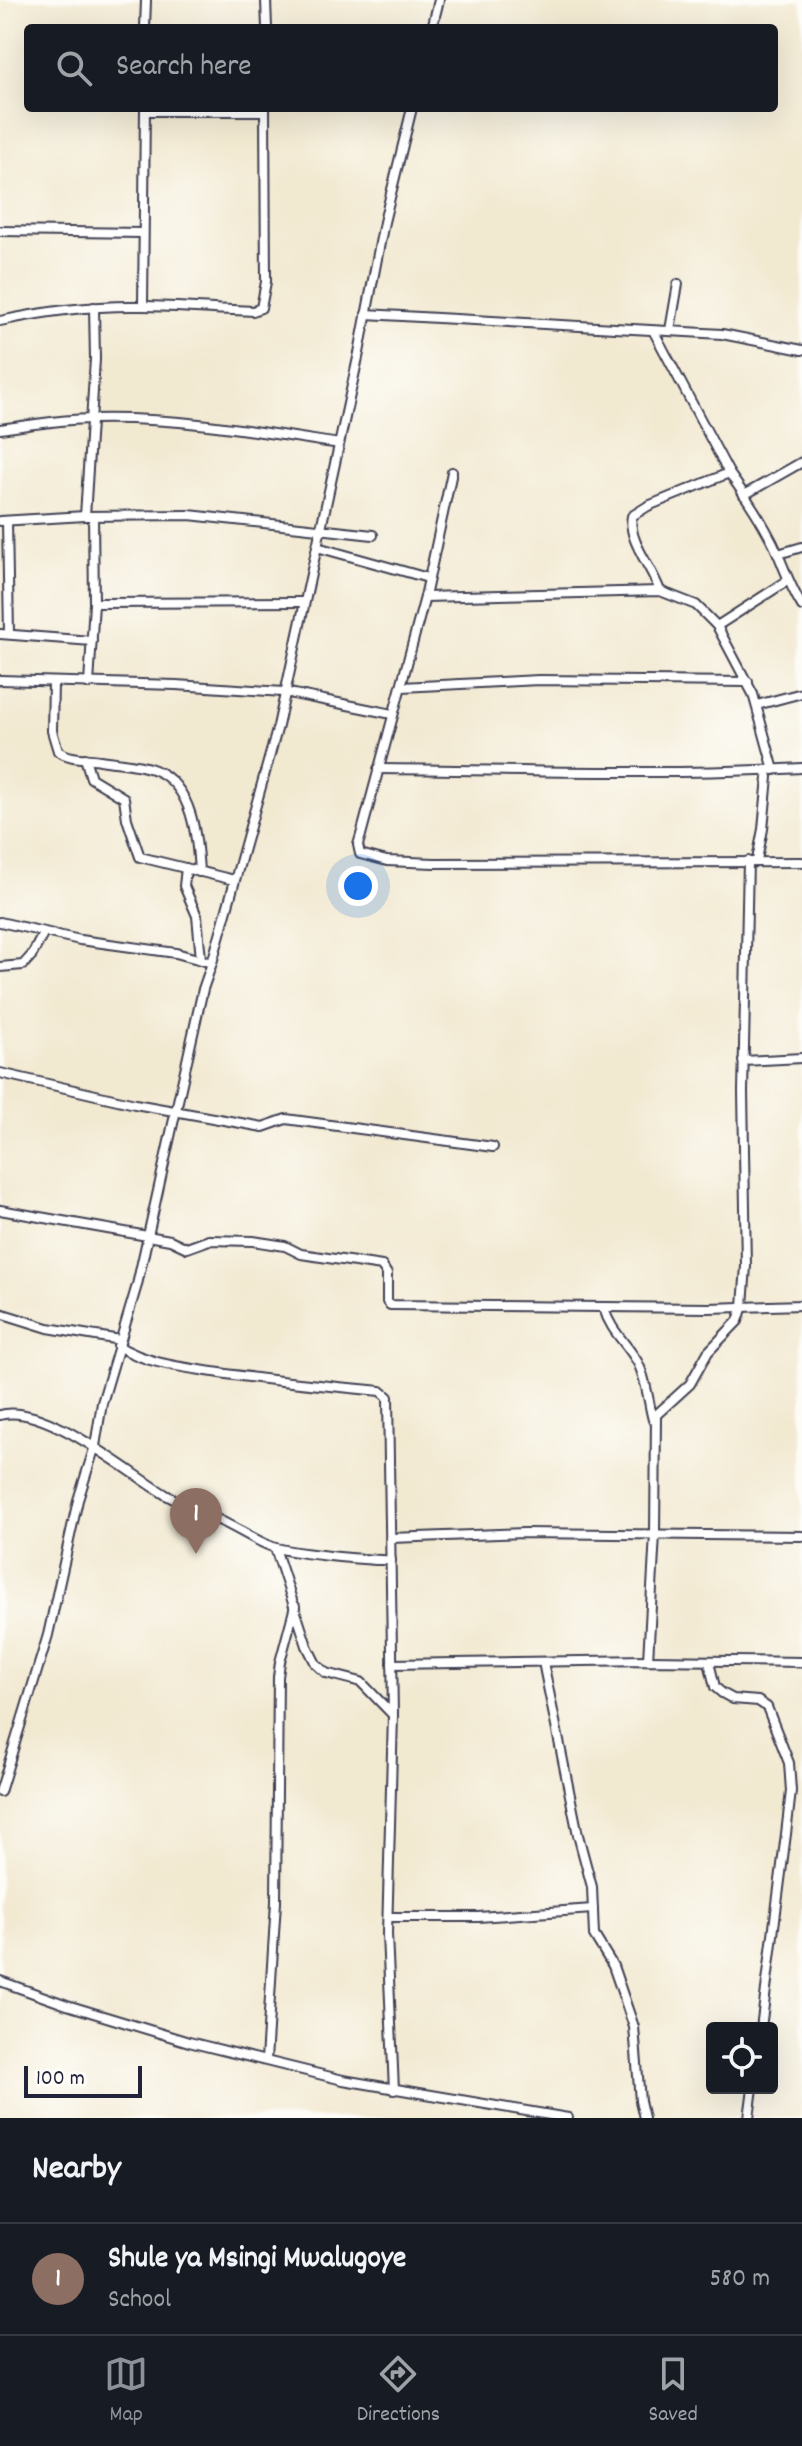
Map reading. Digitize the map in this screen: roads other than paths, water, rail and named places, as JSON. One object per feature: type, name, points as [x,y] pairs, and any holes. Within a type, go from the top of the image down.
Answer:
[{"type":"street","points":[[145,24],[146,0]]},
{"type":"street","points":[[266,0],[267,24]]},
{"type":"street","points":[[433,24],[439,0]]},
{"type":"street","points":[[143,306],[145,112]]},
{"type":"street","points":[[0,321],[94,307],[253,311],[263,307],[266,282],[264,112]]},
{"type":"street","points":[[0,1792],[48,1635],[78,1500],[95,1446],[102,1403],[137,1285],[203,989],[268,764],[317,547],[384,222],[411,112]]},
{"type":"street","points":[[0,231],[142,233]]},
{"type":"street","points":[[670,330],[678,284]]},
{"type":"street","points":[[89,684],[94,603],[89,516],[94,307]]},
{"type":"street","points":[[366,314],[722,334],[802,350]]},
{"type":"street","points":[[654,332],[729,473],[778,554],[787,581],[802,606]]},
{"type":"street","points":[[0,429],[92,419],[187,421],[339,444]]},
{"type":"street","points":[[744,495],[802,462]]},
{"type":"street","points":[[452,472],[425,597],[358,845],[360,854],[434,863],[802,862]]},
{"type":"street","points":[[660,591],[651,568],[631,534],[632,516],[648,506],[729,473]]},
{"type":"street","points":[[92,641],[4,634],[3,521],[189,515],[373,535]]},
{"type":"street","points":[[317,547],[428,578]]},
{"type":"street","points":[[778,554],[802,547]]},
{"type":"street","points":[[717,626],[787,581]]},
{"type":"street","points":[[425,597],[660,591],[696,605],[717,626],[757,705],[770,770],[765,817],[752,861],[743,1061],[746,1266],[743,1306],[738,1321],[708,1352],[690,1384],[658,1411],[654,1425]]},
{"type":"street","points":[[94,603],[304,602]]},
{"type":"street","points":[[0,680],[176,685],[284,692],[392,714]]},
{"type":"street","points":[[402,687],[539,680],[748,682]]},
{"type":"street","points":[[53,683],[53,740],[63,754],[138,766],[163,775],[190,810],[197,837],[199,872]]},
{"type":"street","points":[[757,705],[802,693]]},
{"type":"street","points":[[85,758],[91,778],[124,798],[127,819],[140,857],[234,880]]},
{"type":"street","points":[[378,769],[619,774],[802,768]]},
{"type":"street","points":[[186,868],[184,886],[199,923],[201,959]]},
{"type":"street","points":[[0,922],[212,963]]},
{"type":"street","points":[[0,967],[23,965],[44,932]]},
{"type":"street","points":[[743,1061],[802,1058]]},
{"type":"street","points":[[0,1073],[135,1104],[264,1128],[286,1119],[493,1147]]},
{"type":"street","points":[[0,1210],[170,1240],[187,1248],[209,1240],[253,1241],[285,1246],[301,1254],[382,1266],[387,1274],[388,1304],[604,1308],[802,1305]]},
{"type":"street","points":[[604,1308],[609,1326],[630,1351],[644,1377],[654,1425],[655,1534],[648,1660]]},
{"type":"street","points":[[0,1313],[48,1328],[119,1343],[143,1359],[161,1364],[386,1394],[390,1412],[393,1715],[388,1917],[394,2090]]},
{"type":"street","points":[[0,1415],[19,1412],[95,1446],[168,1496],[275,1548],[391,1560]]},
{"type":"street","points":[[391,1538],[524,1533],[802,1536]]},
{"type":"street","points":[[275,1548],[307,1646],[316,1664],[326,1673],[361,1682],[393,1715]]},
{"type":"street","points":[[266,2060],[276,1902],[278,1677],[295,1606]]},
{"type":"street","points":[[392,1664],[648,1660],[802,1662]]},
{"type":"street","points":[[543,1662],[592,1887],[595,1937],[610,1960],[632,2019],[644,2118]]},
{"type":"street","points":[[709,1662],[715,1687],[722,1693],[733,1699],[758,1701],[767,1707],[789,1763],[791,1791],[762,2022]]},
{"type":"street","points":[[388,1917],[478,1917],[593,1909]]},
{"type":"street","points":[[0,1981],[176,2038],[343,2080],[568,2118]]},
{"type":"street","points":[[749,2118],[752,2094]]},
{"type":"place","name":"Shule ya Msingi Mwalugoye","points":[[196,1554]]}]
